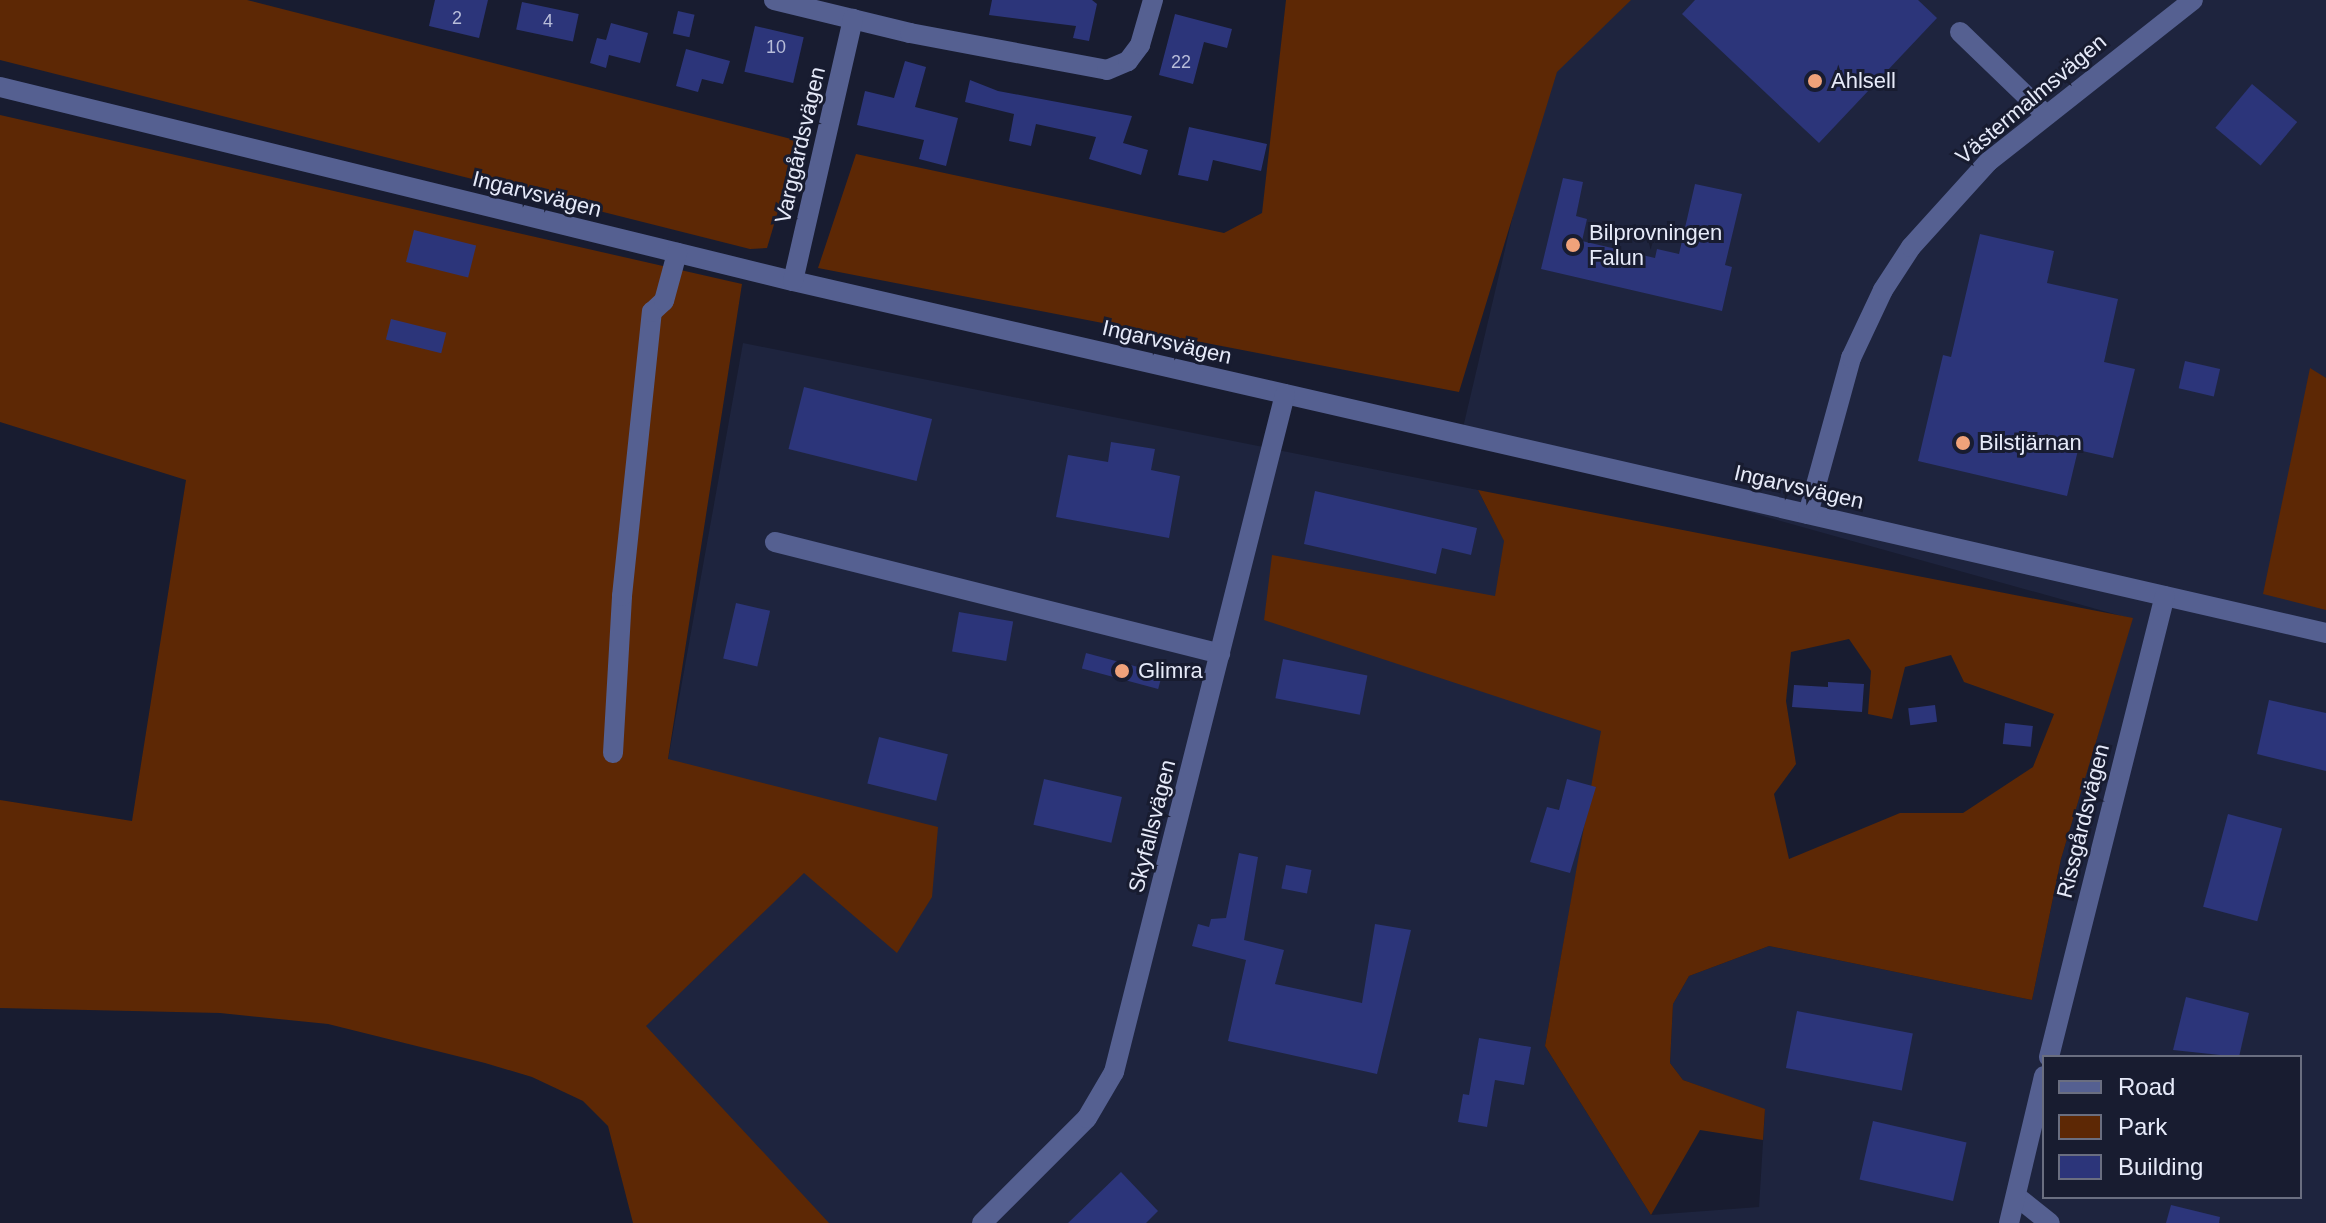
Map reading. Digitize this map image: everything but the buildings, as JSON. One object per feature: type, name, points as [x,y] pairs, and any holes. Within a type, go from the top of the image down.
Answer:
[{"type":"street","points":[[774,0],[1107,70],[1128,61],[1140,45],[1153,0]]},
{"type":"street","name":"Västermalmsvägen","points":[[1808,514],[1851,358],[1883,290],[1963,187],[2046,115],[2193,0]]},
{"type":"street","name":"Varggårdsvägen","points":[[793,281],[853,19]]},
{"type":"street","points":[[1960,32],[2046,115]]},
{"type":"street","name":"Ingarvsvägen","points":[[0,87],[793,281],[2326,633]]},
{"type":"street","points":[[613,753],[622,596],[652,312],[664,301],[677,253]]},
{"type":"street","name":"Skyfallsvägen","points":[[982,1223],[1087,1118],[1114,1072],[1285,394]]},
{"type":"street","points":[[775,542],[1220,654]]},
{"type":"street","name":"Rissgårdsvägen","points":[[2050,1055],[2165,596]]},
{"type":"street","points":[[2009,1223],[2042,1085]]},
{"type":"street","points":[[2016,1196],[2050,1223]]},
{"type":"shaded area","points":[[1612,0],[2326,0],[2326,1223],[828,1223],[620,1027],[743,343],[1478,490],[1602,731],[1545,1046],[1651,1215],[1759,1207],[1765,1110],[1683,1080],[1670,1063],[1673,1004],[1689,976],[1769,946],[2032,1000],[2061,859],[2132,619],[1462,432],[1550,58]]},
{"type":"green space","points":[[0,0],[247,0],[799,141],[767,248],[750,249],[0,60]]},
{"type":"green space","points":[[1286,0],[1631,0],[1557,72],[1459,392],[818,268],[856,154],[1224,233],[1262,213]]},
{"type":"green space","points":[[0,115],[742,284],[668,759],[938,827],[932,897],[897,953],[804,873],[646,1026],[829,1223],[633,1223],[608,1126],[583,1101],[532,1077],[485,1063],[328,1024],[220,1013],[0,1008],[0,800],[132,821],[186,480],[0,422]]},
{"type":"green space","points":[[2310,368],[2326,378],[2326,610],[2263,594]]},
{"type":"green space","points":[[1478,490],[2133,618],[2061,859],[2032,1000],[1769,946],[1689,976],[1673,1004],[1670,1063],[1683,1080],[1765,1109],[1763,1140],[1700,1130],[1651,1215],[1545,1046],[1601,731],[1264,620],[1272,555],[1495,596],[1504,541]],"holes":[[[1849,639],[1871,671],[1868,714],[1892,719],[1905,667],[1951,655],[1964,682],[2054,714],[2033,767],[1963,813],[1900,813],[1789,859],[1774,794],[1796,764],[1786,701],[1791,652]]]},
{"type":"place","name":"Ahlsell","points":[[1815,81]]},
{"type":"place","name":"Bilprovningen Falun","points":[[1573,245]]},
{"type":"place","name":"Bilstjärnan","points":[[1963,443]]},
{"type":"place","name":"Glimra","points":[[1122,671]]}]
